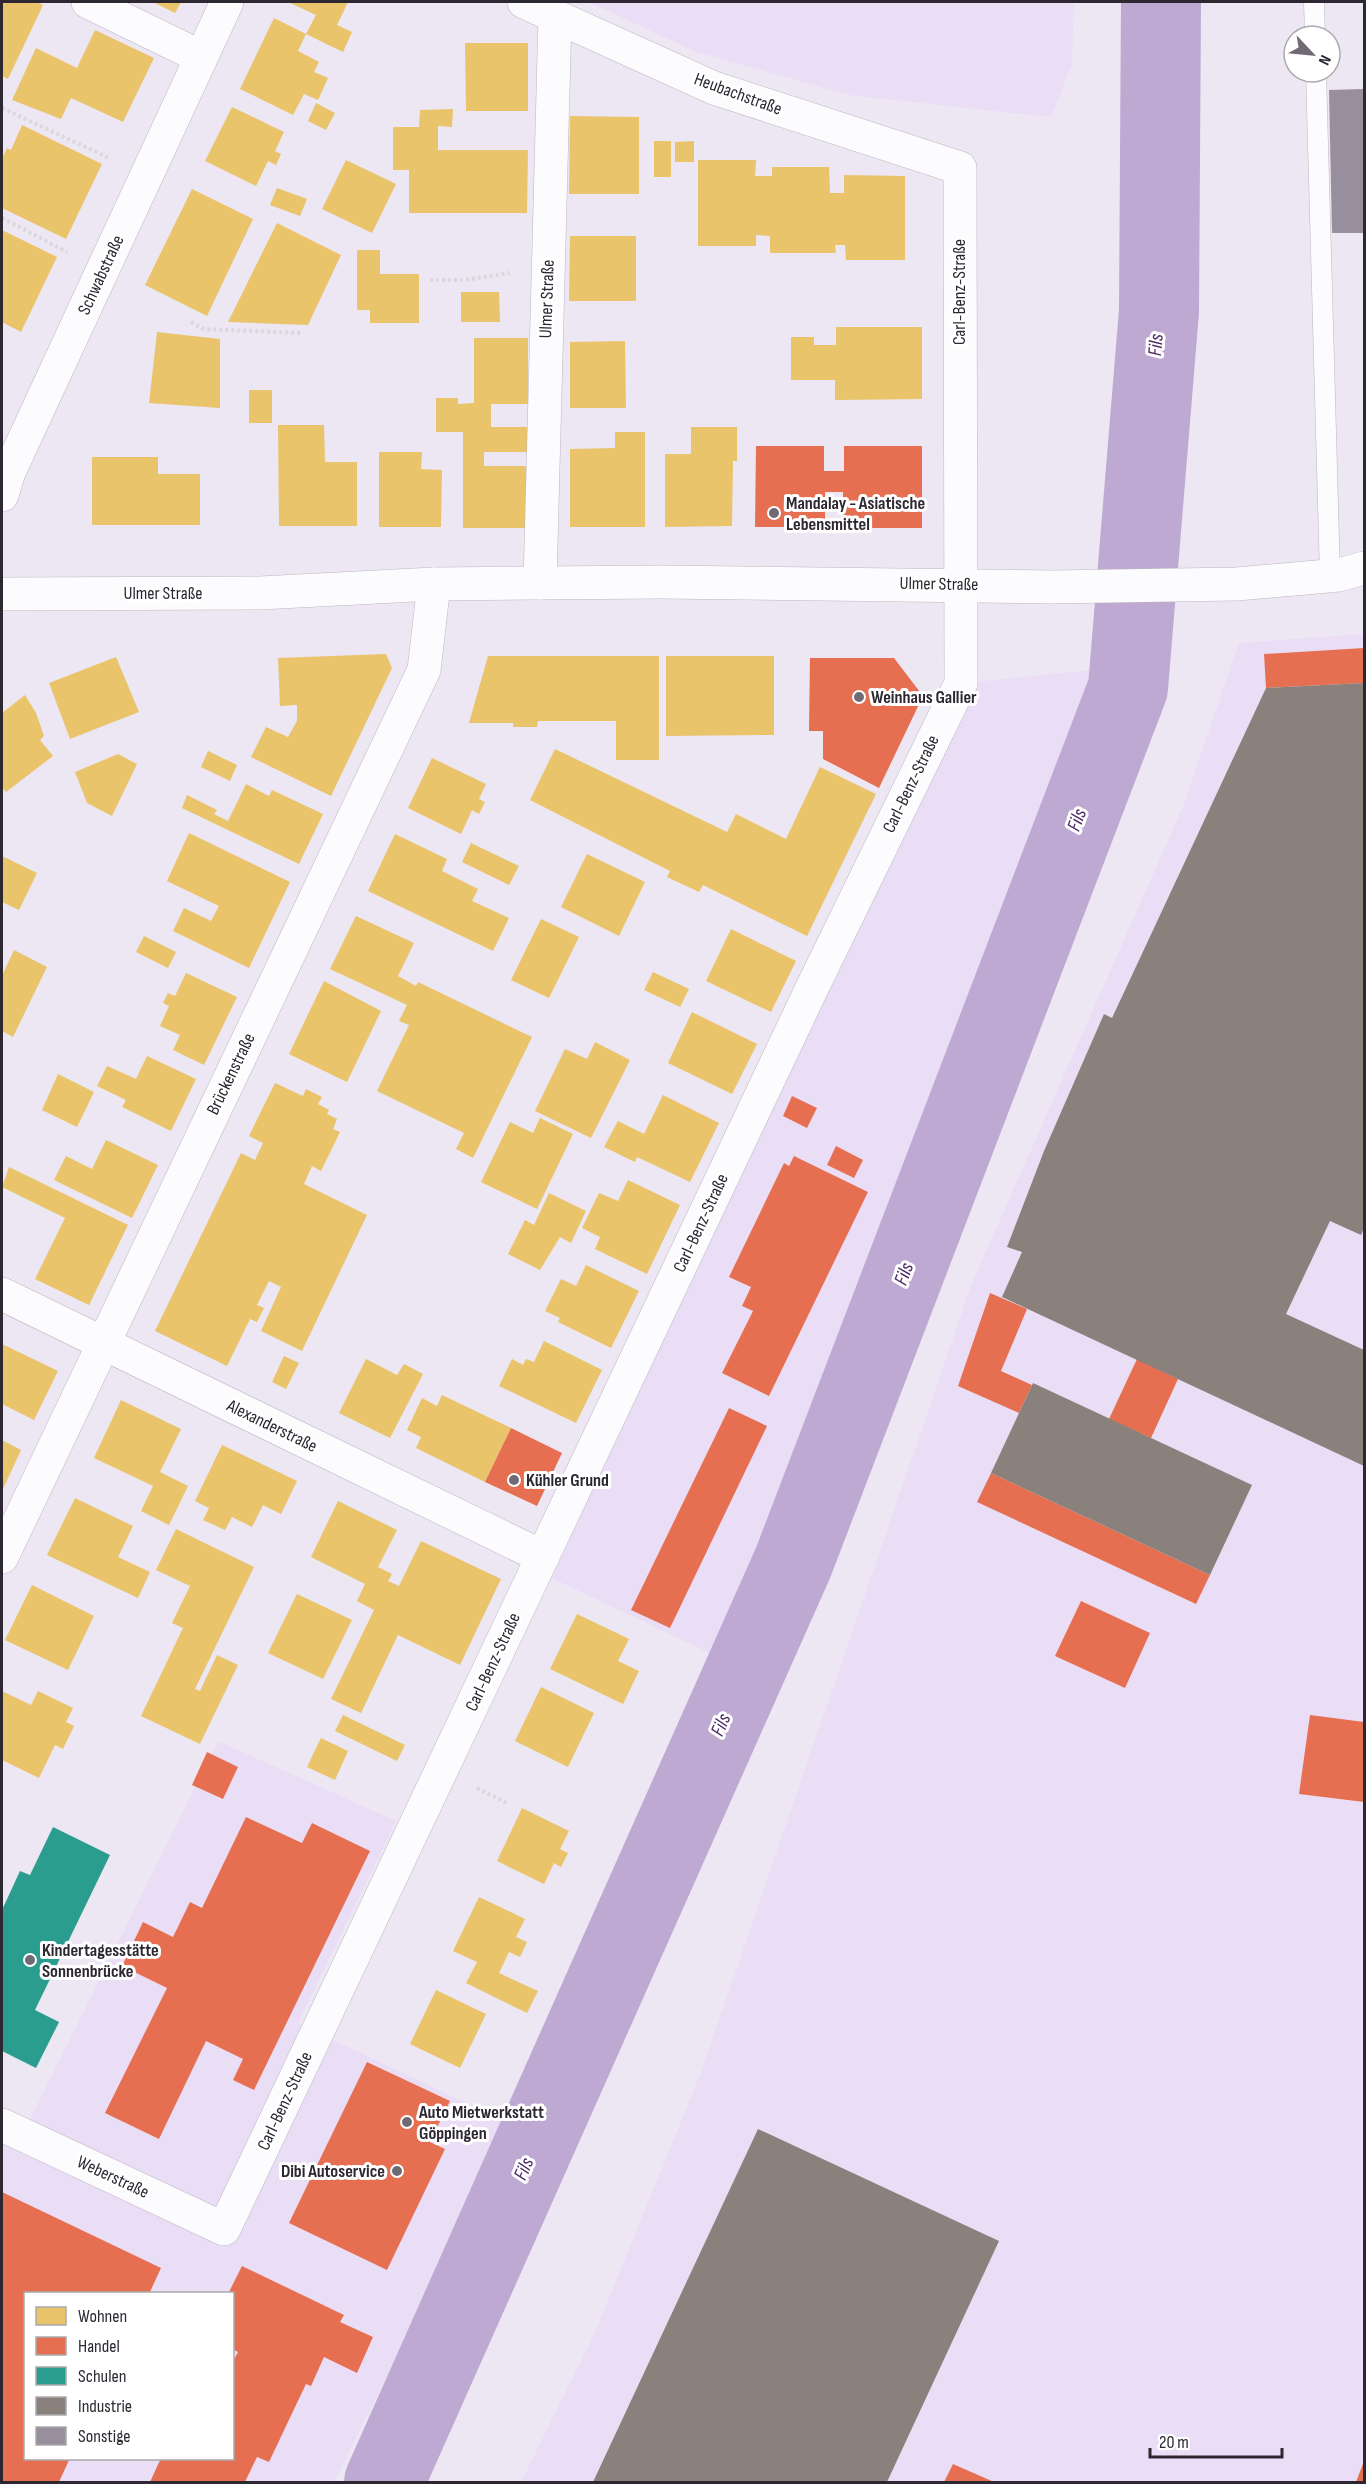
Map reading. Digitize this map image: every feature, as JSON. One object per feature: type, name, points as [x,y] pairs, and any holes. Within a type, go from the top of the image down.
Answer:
[{"type":"street","points":[[88,2],[201,57]]},
{"type":"street","name":"Schwabstraße","points":[[2,495],[9,472],[226,2]]},
{"type":"street","name":"Heubachstraße","points":[[524,2],[714,88],[960,168]]},
{"type":"street","name":"Ulmer Straße","points":[[540,583],[555,16]]},
{"type":"street","name":"Carl-Benz-Straße","points":[[224,2229],[812,988],[961,682],[958,584],[960,168]]},
{"type":"street","points":[[1330,576],[1365,568]]},
{"type":"street","name":"Ulmer Straße","points":[[2,594],[260,593],[434,584],[540,583],[958,584],[1050,587],[1237,584],[1330,576]]},
{"type":"street","name":"Brückenstraße","points":[[2,1557],[424,670],[434,584]]},
{"type":"street","name":"Alexanderstraße","points":[[2,1294],[543,1557]]},
{"type":"street","name":"Weberstraße","points":[[2,2125],[224,2229]]},
{"type":"lane","points":[[1314,2],[1315,24]]},
{"type":"lane","points":[[1316,84],[1330,576]]},
{"type":"path","points":[[2,108],[147,176]]},
{"type":"path","points":[[2,218],[103,270]]},
{"type":"path","points":[[430,280],[497,276],[548,264]]},
{"type":"path","points":[[191,322],[204,329],[302,333]]},
{"type":"shaded area","points":[[588,2],[1074,2],[1072,64],[1051,117],[849,95],[697,52]]},
{"type":"shaded area","points":[[1364,634],[1364,2482],[521,2482],[594,2335],[700,2075],[972,1283],[1182,809],[1239,643]]},
{"type":"shaded area","points":[[1100,669],[1038,842],[722,1659],[552,1578],[965,683]]},
{"type":"shaded area","points":[[218,1741],[396,1821],[298,2023],[512,2125],[334,2482],[2,2482],[2,2133],[19,2142]]},
{"type":"building: Wohnen","points":[[2,2],[37,2],[43,5],[8,79],[2,76]]},
{"type":"building: Wohnen","points":[[153,2],[181,2],[175,13]]},
{"type":"building: Wohnen","points":[[288,2],[348,2],[337,25],[352,32],[343,52],[306,34],[316,15]]},
{"type":"building: Wohnen","points":[[274,18],[306,34],[298,51],[319,62],[314,72],[328,78],[318,100],[304,94],[293,115],[240,89]]},
{"type":"building: Wohnen","points":[[95,30],[154,58],[123,122],[71,98],[61,119],[12,100],[36,48],[77,68]]},
{"type":"building: Wohnen","points":[[465,43],[528,43],[528,111],[466,111]]},
{"type":"building: Wohnen","points":[[316,103],[335,113],[326,130],[308,121]]},
{"type":"building: Wohnen","points":[[232,107],[284,132],[275,151],[281,154],[276,165],[268,161],[256,186],[205,161]]},
{"type":"building: Wohnen","points":[[453,109],[452,127],[438,126],[438,150],[528,150],[527,213],[409,213],[409,170],[393,170],[393,127],[419,127],[420,110]]},
{"type":"building: Wohnen","points":[[570,116],[639,117],[639,194],[569,194]]},
{"type":"building: Wohnen","points":[[22,125],[102,164],[66,239],[2,208],[2,159],[7,148],[11,150]]},
{"type":"building: Wohnen","points":[[654,141],[671,141],[671,177],[654,177]]},
{"type":"building: Wohnen","points":[[694,141],[694,162],[675,162],[675,142]]},
{"type":"building: Wohnen","points":[[346,160],[396,184],[372,233],[322,209]]},
{"type":"building: Wohnen","points":[[698,160],[756,160],[755,176],[772,176],[772,167],[829,167],[830,193],[844,193],[844,175],[905,176],[905,260],[846,260],[845,245],[835,245],[836,253],[770,253],[770,236],[756,235],[756,246],[698,246]]},
{"type":"building: Wohnen","points":[[277,188],[307,199],[300,216],[270,205]]},
{"type":"building: Wohnen","points":[[192,189],[253,219],[207,316],[145,285]]},
{"type":"building: Wohnen","points":[[277,223],[341,255],[308,325],[228,322]]},
{"type":"building: Wohnen","points":[[2,230],[57,257],[21,332],[2,322]]},
{"type":"building: Wohnen","points":[[570,236],[636,236],[636,301],[569,301]]},
{"type":"building: Wohnen","points":[[357,250],[380,250],[380,274],[419,274],[419,323],[370,323],[370,310],[357,310]]},
{"type":"building: Wohnen","points":[[461,292],[499,292],[500,322],[461,322]]},
{"type":"building: Wohnen","points":[[836,327],[922,327],[922,399],[835,400],[835,380],[791,380],[791,337],[814,337],[814,345],[836,345]]},
{"type":"building: Wohnen","points":[[157,332],[220,339],[220,408],[149,403]]},
{"type":"building: Wohnen","points":[[474,338],[528,338],[528,404],[491,404],[491,427],[528,427],[528,452],[484,452],[484,466],[528,466],[528,528],[463,528],[463,432],[436,432],[436,398],[458,398],[458,404],[474,403]]},
{"type":"building: Wohnen","points":[[625,341],[626,408],[570,408],[570,342]]},
{"type":"building: Wohnen","points":[[249,390],[272,390],[272,423],[249,423]]},
{"type":"building: Wohnen","points":[[278,425],[324,425],[325,462],[357,462],[357,526],[279,526]]},
{"type":"building: Wohnen","points":[[691,427],[737,427],[737,461],[733,461],[732,526],[665,527],[665,454],[691,454]]},
{"type":"building: Wohnen","points":[[615,432],[645,432],[645,527],[570,527],[570,449],[615,448]]},
{"type":"building: Wohnen","points":[[379,452],[422,452],[421,469],[442,470],[441,527],[379,527]]},
{"type":"building: Wohnen","points":[[92,457],[158,457],[158,474],[200,474],[200,525],[92,525]]},
{"type":"building: Wohnen","points":[[386,654],[392,668],[331,796],[251,757],[266,727],[288,737],[297,721],[297,705],[280,706],[278,658]]},
{"type":"building: Wohnen","points":[[488,656],[659,656],[659,760],[616,760],[616,721],[538,721],[537,727],[513,727],[513,723],[469,723]]},
{"type":"building: Wohnen","points":[[666,656],[774,656],[774,735],[666,736]]},
{"type":"building: Wohnen","points":[[116,657],[139,712],[70,739],[49,683]]},
{"type":"building: Wohnen","points":[[25,695],[36,713],[44,736],[40,740],[53,756],[6,792],[2,787],[2,713]]},
{"type":"building: Wohnen","points":[[555,749],[727,832],[736,814],[786,839],[820,767],[876,794],[807,936],[703,885],[699,892],[667,877],[670,871],[530,800]]},
{"type":"building: Wohnen","points":[[208,751],[237,765],[230,781],[201,767]]},
{"type":"building: Wohnen","points":[[118,754],[137,764],[112,816],[87,803],[75,772]]},
{"type":"building: Wohnen","points":[[432,758],[486,784],[479,799],[485,802],[479,814],[472,810],[461,834],[408,808]]},
{"type":"building: Wohnen","points":[[246,784],[269,796],[272,790],[323,814],[299,864],[182,808],[187,795],[217,810],[214,814],[228,821]]},
{"type":"building: Wohnen","points":[[189,833],[290,882],[249,968],[173,931],[184,908],[211,921],[219,906],[167,881]]},
{"type":"building: Wohnen","points":[[395,834],[447,859],[442,871],[478,889],[472,901],[509,918],[493,951],[368,891]]},
{"type":"building: Wohnen","points":[[471,843],[519,866],[509,885],[462,862]]},
{"type":"building: Wohnen","points":[[587,854],[645,882],[619,936],[561,907]]},
{"type":"building: Wohnen","points":[[2,856],[37,873],[19,910],[2,902]]},
{"type":"building: Wohnen","points":[[356,916],[414,943],[398,976],[416,986],[418,982],[532,1037],[473,1158],[456,1149],[464,1133],[377,1091],[409,1025],[399,1021],[407,1005],[330,969]]},
{"type":"building: Wohnen","points":[[541,919],[579,937],[549,998],[511,980]]},
{"type":"building: Wohnen","points":[[731,929],[796,961],[771,1012],[706,981]]},
{"type":"building: Wohnen","points":[[144,936],[176,952],[168,968],[136,952]]},
{"type":"building: Wohnen","points":[[14,950],[47,967],[13,1037],[2,1031],[2,976]]},
{"type":"building: Wohnen","points":[[653,972],[689,989],[680,1007],[644,990]]},
{"type":"building: Wohnen","points":[[186,973],[237,997],[204,1065],[173,1050],[180,1035],[160,1026],[169,1006],[163,1003],[168,993],[175,996]]},
{"type":"building: Wohnen","points":[[324,981],[381,1011],[347,1082],[289,1054]]},
{"type":"building: Wohnen","points":[[692,1012],[757,1044],[732,1094],[668,1063]]},
{"type":"building: Wohnen","points":[[595,1042],[630,1060],[591,1138],[535,1111],[565,1049],[587,1059]]},
{"type":"building: Wohnen","points":[[147,1056],[196,1079],[171,1131],[122,1107],[126,1100],[97,1086],[107,1066],[136,1079]]},
{"type":"building: Wohnen","points":[[58,1074],[94,1092],[77,1127],[42,1110]]},
{"type":"building: Wohnen","points":[[275,1083],[303,1096],[306,1089],[322,1097],[318,1104],[329,1110],[327,1114],[337,1119],[333,1129],[340,1132],[321,1171],[312,1166],[304,1184],[367,1215],[302,1351],[261,1331],[281,1287],[269,1281],[257,1305],[264,1308],[257,1322],[250,1319],[227,1366],[155,1331],[241,1153],[255,1160],[263,1143],[249,1136]]},
{"type":"building: Wohnen","points":[[663,1095],[719,1123],[690,1182],[637,1157],[635,1162],[604,1147],[618,1121],[644,1134]]},
{"type":"building: Wohnen","points":[[540,1118],[573,1134],[537,1209],[481,1182],[510,1122],[533,1133]]},
{"type":"building: Wohnen","points":[[106,1140],[158,1165],[132,1218],[54,1180],[66,1156],[92,1169]]},
{"type":"building: Wohnen","points":[[9,1167],[128,1225],[89,1305],[35,1279],[65,1218],[2,1187]]},
{"type":"building: Wohnen","points":[[628,1180],[680,1205],[647,1274],[595,1249],[600,1237],[582,1228],[599,1193],[618,1201]]},
{"type":"building: Wohnen","points":[[549,1193],[586,1211],[571,1243],[560,1237],[540,1270],[508,1254],[525,1220],[534,1225]]},
{"type":"building: Wohnen","points":[[586,1265],[639,1291],[611,1348],[558,1322],[560,1318],[545,1311],[561,1279],[576,1286]]},
{"type":"building: Wohnen","points":[[544,1341],[602,1370],[576,1423],[499,1386],[512,1359],[523,1365],[526,1359],[534,1362]]},
{"type":"building: Wohnen","points":[[2,1344],[58,1371],[34,1420],[2,1404]]},
{"type":"building: Wohnen","points":[[284,1356],[299,1363],[286,1389],[272,1382]]},
{"type":"building: Wohnen","points":[[366,1359],[397,1375],[404,1364],[423,1374],[390,1438],[339,1413]]},
{"type":"building: Wohnen","points":[[442,1395],[511,1428],[485,1482],[416,1448],[421,1437],[407,1430],[422,1398],[437,1406]]},
{"type":"building: Wohnen","points":[[121,1400],[181,1429],[160,1472],[188,1486],[169,1525],[141,1511],[153,1486],[94,1458]]},
{"type":"building: Wohnen","points":[[2,1440],[21,1450],[2,1491]]},
{"type":"building: Wohnen","points":[[222,1445],[297,1481],[281,1514],[263,1505],[252,1527],[232,1517],[225,1530],[203,1520],[209,1508],[195,1501]]},
{"type":"building: Wohnen","points":[[75,1498],[133,1526],[118,1557],[150,1572],[138,1598],[47,1555]]},
{"type":"building: Wohnen","points":[[338,1501],[397,1530],[378,1567],[392,1574],[388,1581],[399,1586],[421,1541],[501,1579],[460,1665],[398,1635],[361,1713],[331,1699],[374,1610],[357,1601],[365,1584],[311,1557]]},
{"type":"building: Wohnen","points":[[176,1529],[254,1567],[195,1689],[200,1691],[217,1655],[238,1665],[200,1744],[141,1716],[183,1628],[172,1623],[190,1586],[156,1570]]},
{"type":"building: Wohnen","points":[[32,1585],[94,1616],[68,1670],[5,1640]]},
{"type":"building: Wohnen","points":[[297,1594],[352,1620],[323,1679],[268,1653]]},
{"type":"building: Wohnen","points":[[577,1614],[629,1639],[618,1661],[639,1671],[623,1704],[550,1669]]},
{"type":"building: Wohnen","points":[[541,1687],[594,1713],[568,1767],[515,1741]]},
{"type":"building: Wohnen","points":[[2,1691],[31,1705],[38,1691],[73,1708],[66,1722],[74,1726],[63,1749],[55,1745],[39,1778],[2,1760]]},
{"type":"building: Wohnen","points":[[343,1715],[405,1745],[397,1761],[335,1731]]},
{"type":"building: Wohnen","points":[[321,1738],[348,1751],[335,1780],[307,1767]]},
{"type":"building: Wohnen","points":[[522,1808],[569,1831],[560,1849],[568,1853],[561,1867],[554,1863],[544,1884],[497,1861]]},
{"type":"building: Wohnen","points":[[479,1897],[525,1919],[516,1937],[527,1942],[520,1957],[509,1952],[499,1973],[538,1991],[527,2013],[466,1983],[477,1962],[453,1951]]},
{"type":"building: Wohnen","points":[[436,1990],[486,2014],[460,2068],[410,2044]]},
{"type":"building: Handel","points":[[756,446],[824,446],[824,471],[844,471],[844,446],[922,446],[922,528],[843,528],[843,492],[825,492],[825,527],[755,527]]},
{"type":"building: Handel","points":[[1364,648],[1364,683],[1266,688],[1264,654]]},
{"type":"building: Handel","points":[[810,658],[894,658],[923,696],[879,788],[823,759],[823,731],[809,731]]},
{"type":"building: Handel","points":[[792,1096],[817,1108],[807,1128],[783,1116]]},
{"type":"building: Handel","points":[[836,1146],[863,1160],[854,1178],[827,1165]]},
{"type":"building: Handel","points":[[794,1156],[868,1192],[769,1396],[722,1373],[753,1311],[742,1306],[751,1287],[729,1277],[784,1163],[789,1166]]},
{"type":"building: Handel","points":[[990,1293],[1027,1309],[1001,1371],[1032,1385],[1019,1413],[958,1386]]},
{"type":"building: Handel","points":[[1137,1359],[1178,1379],[1151,1438],[1109,1419]]},
{"type":"building: Handel","points":[[729,1408],[767,1426],[670,1628],[631,1610]]},
{"type":"building: Handel","points":[[511,1428],[562,1453],[537,1506],[485,1482]]},
{"type":"building: Handel","points":[[991,1473],[1210,1575],[1196,1604],[977,1502]]},
{"type":"building: Handel","points":[[1081,1601],[1150,1633],[1125,1688],[1055,1656]]},
{"type":"building: Handel","points":[[1310,1715],[1364,1722],[1364,1802],[1299,1794]]},
{"type":"building: Handel","points":[[207,1752],[238,1767],[223,1799],[192,1785]]},
{"type":"building: Handel","points":[[246,1817],[302,1843],[312,1823],[370,1851],[254,2090],[233,2080],[243,2059],[206,2041],[159,2139],[105,2113],[167,1988],[122,1966],[143,1922],[173,1937],[190,1902],[202,1908]]},
{"type":"building: Handel","points":[[367,2062],[450,2101],[430,2142],[445,2149],[387,2270],[289,2223]]},
{"type":"building: Handel","points":[[2,2192],[161,2268],[150,2292],[24,2292],[24,2460],[69,2460],[59,2482],[2,2482]]},
{"type":"building: Handel","points":[[242,2266],[344,2315],[340,2322],[373,2337],[357,2373],[324,2357],[311,2386],[306,2384],[269,2462],[257,2457],[245,2482],[150,2482],[160,2460],[234,2460],[234,2359],[238,2352],[234,2350],[234,2292],[229,2292]]},
{"type":"building: Handel","points":[[1364,2461],[1364,2482],[1356,2482]]},
{"type":"building: Handel","points":[[953,2464],[994,2482],[944,2482]]},
{"type":"building: Schulen","name":"Kindertagesstätte Sonnenbrücke","points":[[53,1827],[110,1855],[35,2010],[59,2022],[36,2068],[2,2051],[2,1910],[20,1871],[30,1875]]},
{"type":"building: Industrie","points":[[1364,683],[1364,1228],[1361,1235],[1330,1221],[1286,1314],[1364,1350],[1364,1466],[1002,1297],[1022,1252],[1007,1247],[1044,1151],[1104,1014],[1112,1018],[1266,688]]},
{"type":"building: Industrie","points":[[1033,1383],[1252,1485],[1210,1575],[991,1473]]},
{"type":"building: Industrie","points":[[758,2129],[999,2241],[887,2482],[593,2482]]},
{"type":"building: Sonstige","points":[[1364,89],[1364,233],[1332,233],[1329,90]]},
{"type":"waterway","name":"Fils","points":[[384,2482],[793,1563],[1128,688],[1159,311],[1161,2]]},
{"type":"place","name":"Mandalay - Asiatische Lebensmittel","points":[[774,513]]},
{"type":"place","name":"Weinhaus Gallier","points":[[859,697]]},
{"type":"place","name":"Kühler Grund","points":[[514,1480]]},
{"type":"place","name":"Kindertagesstätte Sonnenbrücke","points":[[30,1960]]},
{"type":"place","name":"Auto Mietwerkstatt Göppingen","points":[[407,2122]]},
{"type":"place","name":"Dibi Autoservice","points":[[397,2171]]}]
